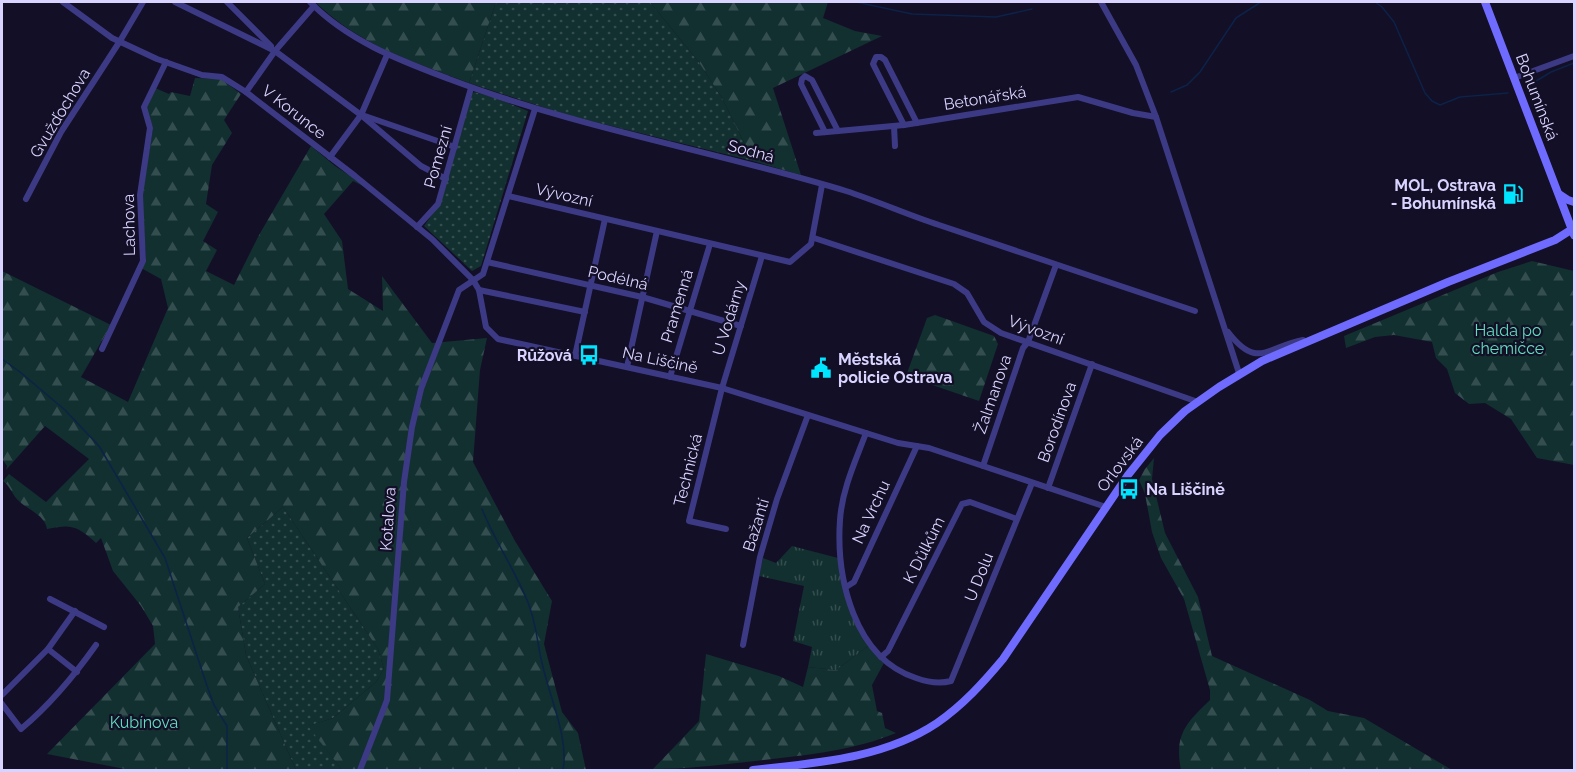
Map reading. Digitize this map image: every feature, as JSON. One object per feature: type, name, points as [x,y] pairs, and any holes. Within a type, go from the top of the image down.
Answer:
[{"type":"main road","name":"Bohumínská","points":[[1485,2],[1574,232]]},
{"type":"main road","points":[[1558,193],[1575,202]]},
{"type":"main road","name":"Orlovská","points":[[753,771],[858,756],[936,724],[979,687],[1002,659],[1128,475],[1160,435],[1198,402],[1239,374],[1262,361],[1448,282],[1574,232]]},
{"type":"street","name":"V Korunce","points":[[63,2],[120,42],[202,75],[222,78],[246,92],[417,227],[473,280],[479,290]]},
{"type":"street","name":"Gvužďochova","points":[[26,199],[61,132],[120,42],[143,2]]},
{"type":"street","points":[[175,2],[275,51]]},
{"type":"street","points":[[227,2],[275,51],[361,115],[421,166],[446,179]]},
{"type":"street","points":[[1101,2],[1136,66],[1156,117],[1239,374]]},
{"type":"street","points":[[246,92],[312,4]]},
{"type":"street","name":"Sodná","points":[[312,4],[347,32],[387,55],[471,88],[535,109],[863,197],[898,211],[1195,311]]},
{"type":"street","points":[[330,157],[361,115],[387,55]]},
{"type":"street","points":[[904,125],[873,64],[877,56],[885,60],[917,123]]},
{"type":"street","points":[[1514,78],[1575,56]]},
{"type":"street","name":"Lachova","points":[[102,349],[143,261],[140,195],[150,137],[144,106],[166,62]]},
{"type":"street","points":[[825,132],[801,84],[805,76],[813,80],[838,131]]},
{"type":"street","name":"Pomezní","points":[[417,227],[438,204],[471,88]]},
{"type":"street","name":"Betonářská","points":[[816,133],[904,125],[1078,97],[1133,113],[1156,117]]},
{"type":"street","name":"Vývozní","points":[[473,280],[483,274],[535,109]]},
{"type":"street","points":[[361,115],[370,116],[455,147]]},
{"type":"street","points":[[894,126],[896,146]]},
{"type":"street","points":[[814,238],[822,185]]},
{"type":"street","name":"Vývozní","points":[[507,196],[790,262],[811,244],[814,238],[954,284],[967,293],[984,322],[1001,333],[1198,402]]},
{"type":"street","points":[[575,356],[605,219]]},
{"type":"street","points":[[627,367],[657,231]]},
{"type":"street","name":"Pramenná","points":[[670,376],[710,244]]},
{"type":"street","name":"U Vodárny","points":[[722,388],[762,256]]},
{"type":"street","name":"Podélná","points":[[487,262],[642,297],[741,326]]},
{"type":"street","name":"Žalmanova","points":[[983,466],[1023,348],[1028,342],[1056,265]]},
{"type":"street","name":"Kotalova","points":[[360,771],[387,700],[404,482],[412,427],[421,389],[459,290],[473,280]]},
{"type":"street","points":[[479,290],[585,312]]},
{"type":"street","name":"Na Liščině","points":[[479,290],[485,324],[493,336],[503,341],[722,388],[898,443],[929,448],[1106,507]]},
{"type":"street","points":[[1225,328],[1239,346],[1259,354],[1299,341],[1316,339]]},
{"type":"street","name":"Borodínova","points":[[1048,488],[1092,364]]},
{"type":"street","name":"Technická","points":[[722,388],[689,521],[726,529]]},
{"type":"street","name":"Bažantí","points":[[743,645],[760,557],[777,499],[808,415]]},
{"type":"street","points":[[866,433],[844,490],[840,520],[840,556],[846,587],[859,628],[881,657]]},
{"type":"street","name":"Na Vrchu","points":[[846,587],[854,582],[917,446]]},
{"type":"street","name":"U Dolu","points":[[881,657],[905,675],[924,681],[942,683],[951,681],[1032,483]]},
{"type":"street","name":"K Důlkům","points":[[881,657],[888,651],[962,504],[970,502],[1017,519]]},
{"type":"street","points":[[50,599],[104,627]]},
{"type":"street","points":[[2,695],[48,649],[75,611]]},
{"type":"street","points":[[2,705],[21,729],[56,697],[96,645]]},
{"type":"street","points":[[48,649],[77,672]]},
{"type":"green space","points":[[315,2],[496,2],[469,83],[388,51],[351,30]]},
{"type":"green space","points":[[496,2],[650,2],[698,61],[722,98],[753,161],[567,115],[469,83]]},
{"type":"green space","points":[[650,2],[828,2],[823,18],[855,31],[882,36],[773,88],[801,175],[753,161],[722,98],[698,61]]},
{"type":"green space","name":"Kubínova","points":[[195,78],[221,79],[241,94],[224,120],[232,133],[212,165],[206,204],[218,212],[203,241],[217,250],[206,271],[234,285],[259,235],[311,146],[335,166],[373,191],[353,181],[324,214],[342,241],[348,289],[383,311],[382,276],[432,343],[487,338],[480,370],[473,462],[515,541],[552,601],[544,644],[562,712],[578,733],[586,770],[342,770],[308,726],[333,718],[376,682],[384,669],[378,649],[283,507],[247,538],[265,584],[238,607],[246,655],[296,770],[124,770],[47,754],[155,644],[153,626],[141,606],[113,571],[101,538],[96,543],[74,528],[47,529],[43,520],[19,501],[3,481],[9,474],[46,502],[89,459],[45,426],[6,470],[7,466],[2,459],[2,271],[111,325],[81,377],[128,402],[168,308],[161,279],[141,268],[146,259],[142,196],[153,128],[146,107],[155,88],[169,94],[171,92],[190,96]]},
{"type":"green space","points":[[474,92],[528,111],[481,266],[472,271],[424,226],[439,205],[470,96]]},
{"type":"green space","name":"Halda po chemičce","points":[[1532,261],[1574,271],[1574,465],[1537,458],[1511,419],[1485,403],[1469,404],[1455,393],[1447,369],[1436,358],[1432,342],[1394,335],[1375,337],[1346,348],[1344,336],[1498,272]]},
{"type":"green space","points":[[935,315],[994,336],[998,344],[979,401],[906,376],[927,318]]},
{"type":"green space","points":[[1154,458],[1152,479],[1165,533],[1198,597],[1212,656],[1310,700],[1328,711],[1364,718],[1452,770],[1181,770],[1179,748],[1184,730],[1210,700],[1210,690],[1184,599],[1161,558],[1152,532],[1145,494],[1139,480]]},
{"type":"green space","points":[[283,507],[378,649],[384,669],[376,682],[333,718],[309,726],[342,770],[296,770],[246,655],[238,607],[265,584],[247,538]]},
{"type":"green space","points":[[792,546],[838,558],[852,614],[868,646],[836,670],[808,667],[812,647],[793,641],[804,586],[759,576],[763,558],[776,563]]},
{"type":"green space","points":[[868,646],[884,663],[872,685],[877,711],[882,713],[885,728],[896,733],[864,744],[814,754],[709,766],[653,769],[699,721],[706,654],[779,676],[803,687],[808,667],[836,670]]},
{"type":"waterway","points":[[856,2],[912,14],[996,17],[1032,9]]},
{"type":"waterway","points":[[1171,92],[1187,85],[1200,72],[1236,18],[1261,2]]},
{"type":"waterway","points":[[1375,2],[1394,22],[1425,93],[1432,101],[1440,105],[1460,97],[1508,93]]},
{"type":"waterway","points":[[1528,86],[1551,72],[1574,63]]},
{"type":"waterway","points":[[2,359],[65,410],[99,446],[165,558],[214,705],[227,726],[227,770]]},
{"type":"waterway","points":[[482,509],[530,608],[542,663],[561,730],[563,770]]},
{"type":"place","name":"MOL, Ostrava - Bohumínská","points":[[1513,194]]},
{"type":"place","name":"Růžová","points":[[589,355]]},
{"type":"place","name":"Městská policie Ostrava","points":[[821,368]]},
{"type":"place","name":"Na Liščině","points":[[1129,489]]}]
